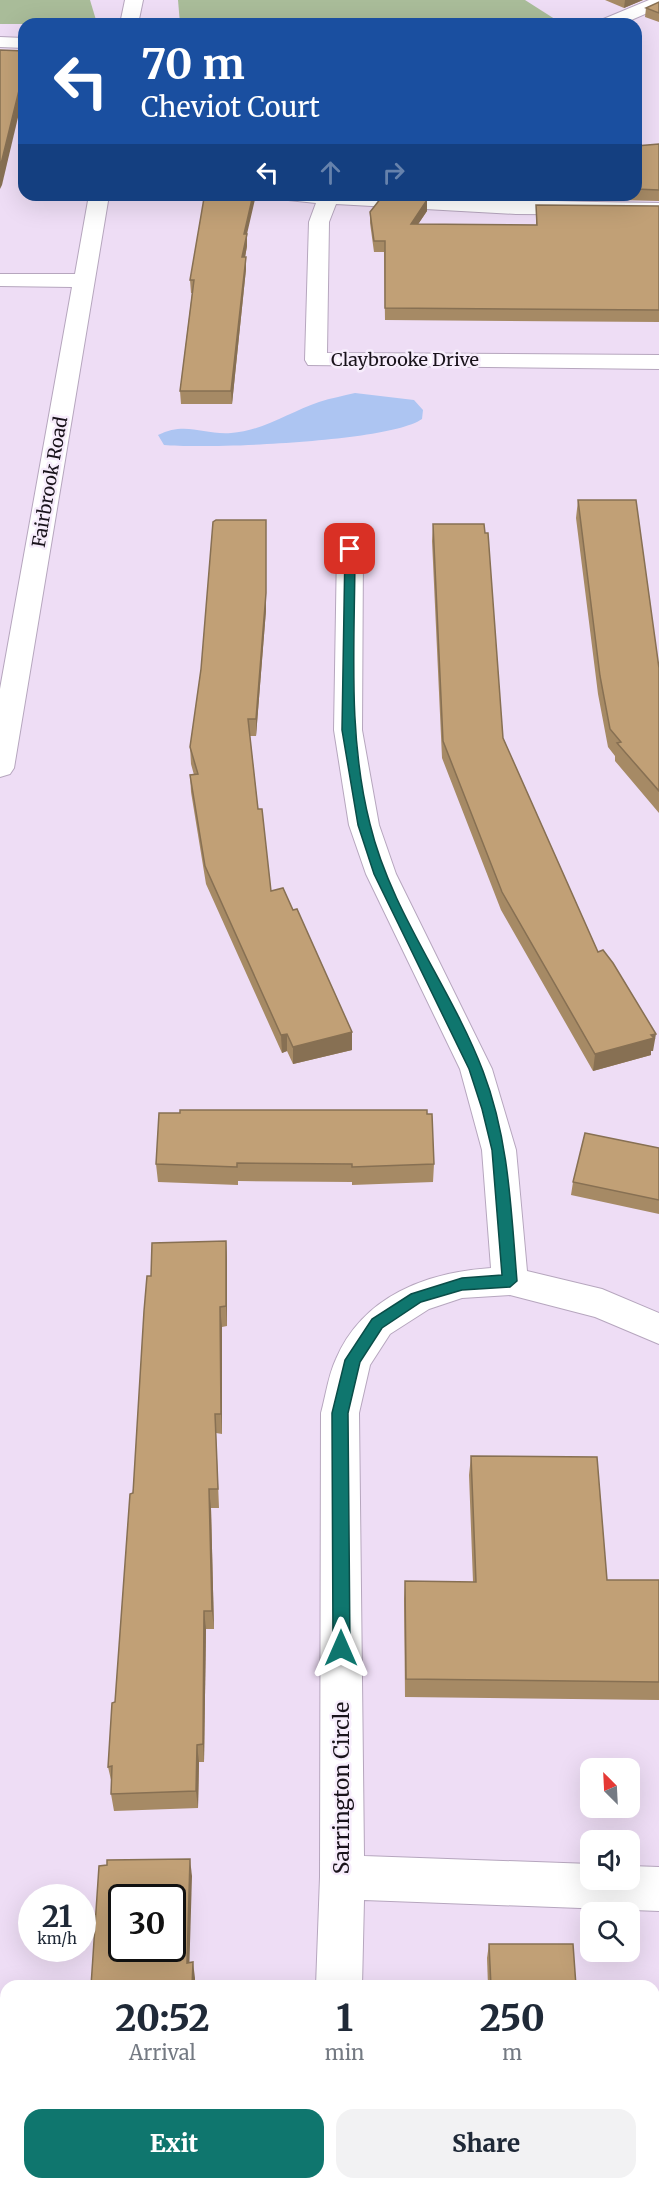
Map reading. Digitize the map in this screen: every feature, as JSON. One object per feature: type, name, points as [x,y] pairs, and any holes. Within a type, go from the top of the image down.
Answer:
[{"type":"street","points":[[130,18],[134,0]]},
{"type":"street","points":[[621,18],[659,2]]},
{"type":"street","points":[[0,42],[18,42]]},
{"type":"street","name":"Fairbrook Road","points":[[0,768],[3,729],[98,201]]},
{"type":"street","name":"Claybrooke Drive","points":[[327,201],[319,222],[316,360],[659,362]]},
{"type":"street","points":[[407,201],[516,208],[659,209]]},
{"type":"street","points":[[0,280],[85,281]]},
{"type":"street","points":[[350,549],[348,730],[364,825],[381,874],[476,1069],[489,1109],[499,1150],[510,1281]]},
{"type":"street","name":"Sarrington Circle","points":[[339,1980],[342,1877],[340,1413],[353,1360],[377,1324],[417,1298],[462,1284],[510,1281],[602,1304],[659,1329]]},
{"type":"street","points":[[342,1877],[659,1889]]},
{"type":"green space","points":[[0,0],[90,0],[95,18],[18,18],[18,24],[0,24]]},
{"type":"green space","points":[[178,0],[525,0],[553,18],[180,18]]},
{"type":"water","points":[[355,393],[414,400],[423,410],[422,419],[404,427],[375,433],[257,445],[164,445],[158,435],[177,429],[221,433],[242,432],[265,425],[319,402]]},
{"type":"building","points":[[659,2],[659,13],[646,8]]},
{"type":"building","points":[[0,50],[18,51],[18,94],[0,168]]},
{"type":"building","points":[[659,144],[659,190],[642,189],[642,145]]},
{"type":"building","points":[[203,201],[252,201],[244,234],[247,234],[242,257],[246,257],[231,391],[180,391],[194,280],[190,280]]},
{"type":"building","points":[[379,201],[426,201],[411,224],[537,225],[536,205],[659,206],[659,310],[385,308],[385,241],[374,241],[370,212]]},
{"type":"building","points":[[578,500],[636,500],[659,668],[659,791],[617,743],[621,742],[610,729],[600,676]]},
{"type":"building","points":[[216,520],[266,520],[266,593],[256,719],[248,719],[258,809],[262,809],[271,891],[283,888],[293,910],[297,909],[352,1032],[293,1047],[287,1034],[281,1035],[205,866],[190,775],[198,774],[190,747],[201,669],[213,522]]},
{"type":"building","points":[[433,524],[484,524],[485,533],[488,533],[503,738],[598,952],[603,950],[613,963],[656,1034],[651,1035],[654,1038],[595,1054],[502,892],[443,741]]},
{"type":"building","points":[[180,1110],[427,1110],[427,1114],[432,1114],[434,1164],[352,1167],[352,1164],[237,1163],[237,1167],[156,1164],[159,1113],[180,1113]]},
{"type":"building","points":[[585,1133],[659,1148],[659,1200],[573,1182]]},
{"type":"building","points":[[226,1241],[226,1306],[220,1307],[221,1414],[215,1414],[218,1489],[209,1489],[212,1611],[204,1611],[203,1744],[197,1745],[196,1791],[111,1794],[112,1766],[108,1767],[112,1703],[115,1702],[130,1494],[133,1493],[144,1311],[147,1276],[151,1276],[152,1243]]},
{"type":"building","points":[[471,1456],[597,1457],[607,1580],[659,1580],[659,1682],[406,1679],[405,1581],[476,1582]]},
{"type":"building","points":[[190,1859],[187,1963],[193,1962],[192,1980],[91,1980],[93,1962],[96,1962],[99,1866],[107,1865],[107,1860]]},
{"type":"building","points":[[489,1944],[573,1944],[576,1980],[491,1980]]},
{"type":"route","points":[[341,1648],[340,1413],[353,1360],[377,1324],[417,1298],[462,1284],[510,1281],[499,1150],[489,1109],[476,1069],[381,874],[364,825],[357,794],[348,730],[350,549]]}]
